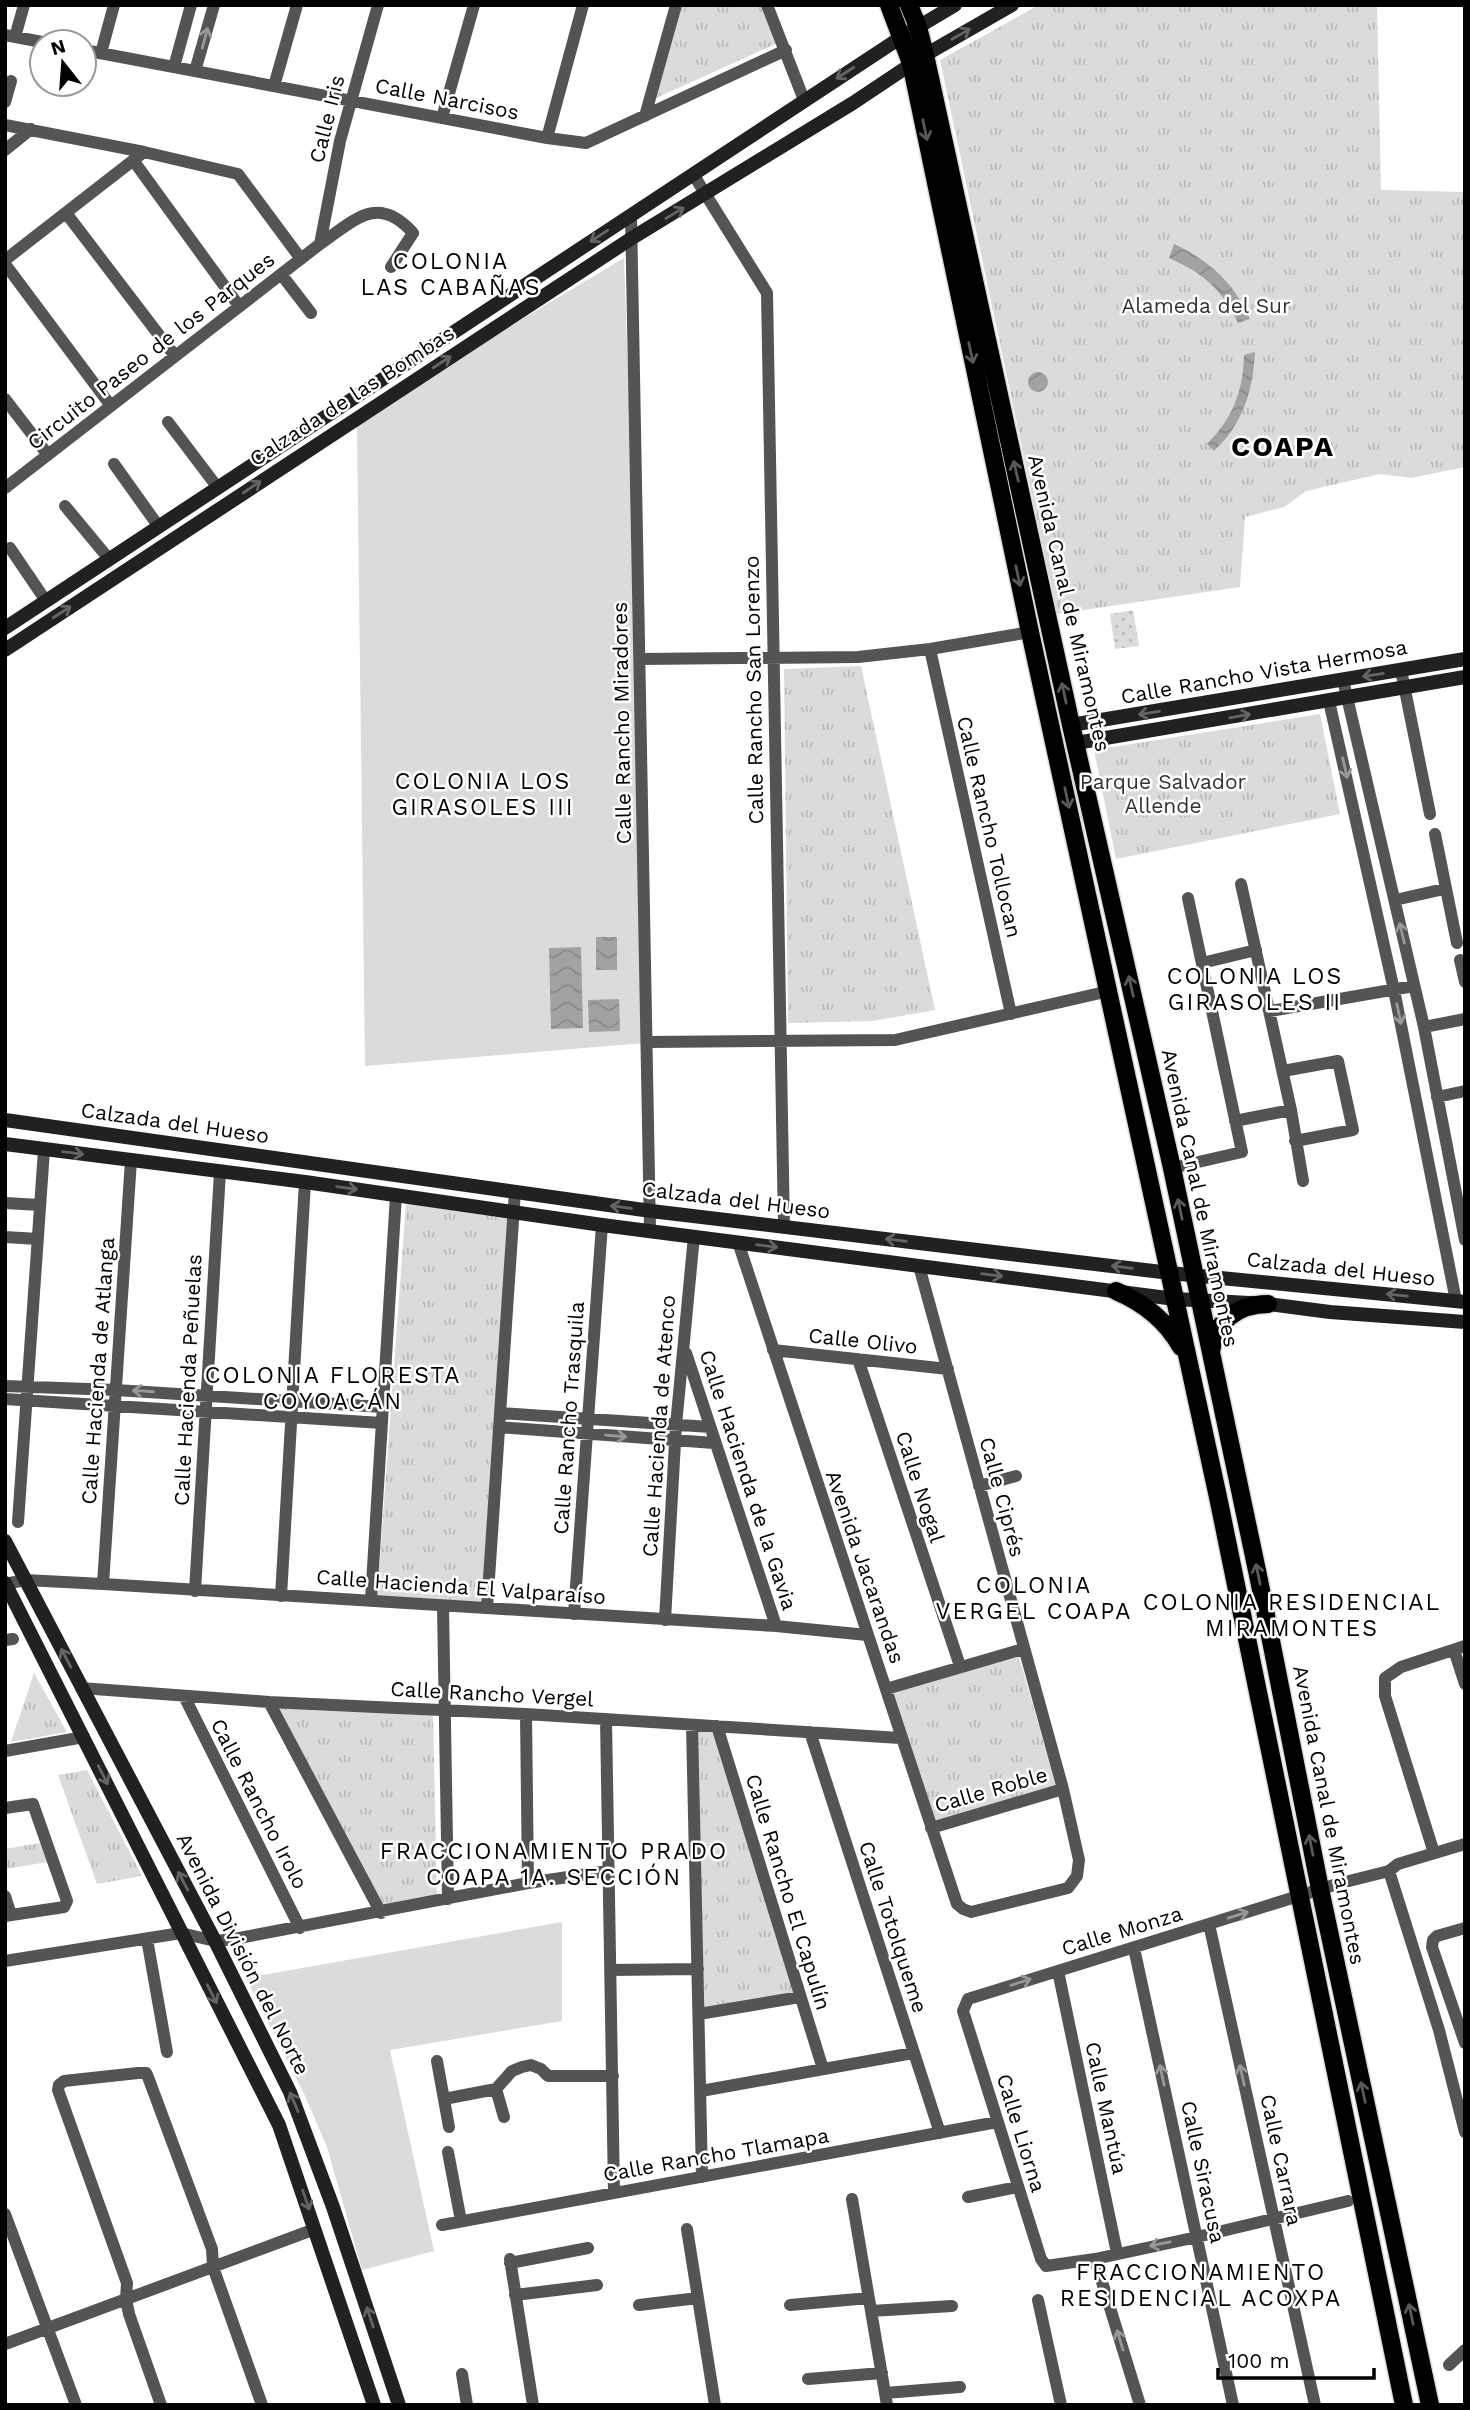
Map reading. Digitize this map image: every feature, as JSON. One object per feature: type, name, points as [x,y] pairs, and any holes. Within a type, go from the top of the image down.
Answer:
[{"type":"main road","name":"Avenida Canal de Miramontes","points":[[889,5],[910,32]]},
{"type":"main road","name":"Avenida Canal de Miramontes","points":[[909,5],[910,32],[1171,1168],[1430,2405]]},
{"type":"main road","name":"Calzada de las Bombas","points":[[5,628],[804,100],[955,5]]},
{"type":"main road","name":"Calzada de las Bombas","points":[[5,650],[632,238],[853,103],[918,59],[1012,5]]},
{"type":"main road","name":"Avenida Canal de Miramontes","points":[[918,59],[1030,632],[1170,1273],[1404,2404]]},
{"type":"main road","points":[[706,194],[705,182],[717,158]]},
{"type":"main road","name":"Calle Rancho Vista Hermosa","points":[[1073,734],[1343,680],[1465,659]]},
{"type":"main road","name":"Calle Rancho Vista Hermosa","points":[[1073,734],[1329,701],[1465,677]]},
{"type":"main road","name":"Calzada del Hueso","points":[[5,1120],[651,1211],[1170,1273],[1461,1302]]},
{"type":"main road","name":"Calzada del Hueso","points":[[5,1144],[306,1182],[601,1225],[1116,1291],[1199,1301],[1268,1304],[1465,1322]]},
{"type":"main road","points":[[1116,1291],[1141,1303],[1163,1321],[1178,1340],[1191,1374]]},
{"type":"main road","points":[[1211,1359],[1214,1337],[1229,1316],[1251,1305],[1268,1304]]},
{"type":"main road","name":"Avenida División del Norte","points":[[5,1541],[265,2039],[306,2129],[399,2405]]},
{"type":"main road","name":"Avenida División del Norte","points":[[7,1589],[283,2136],[374,2405]]},
{"type":"main road","points":[[283,2136],[296,2140],[303,2136],[306,2129]]},
{"type":"main road","points":[[291,2159],[298,2149],[313,2149]]},
{"type":"main road","points":[[361,2367],[375,2371],[381,2367],[384,2360]]},
{"type":"main road","points":[[369,2389],[372,2382],[378,2378],[391,2381]]},
{"type":"street","points":[[24,5],[10,36],[28,39]]},
{"type":"street","points":[[101,53],[114,5]]},
{"type":"street","points":[[174,67],[191,5]]},
{"type":"street","points":[[195,71],[214,5]]},
{"type":"street","points":[[274,86],[297,5]]},
{"type":"street","name":"Calle Iris","points":[[320,244],[340,141],[378,5]]},
{"type":"street","points":[[442,118],[474,5]]},
{"type":"street","points":[[547,138],[583,5]]},
{"type":"street","points":[[645,116],[676,5]]},
{"type":"street","points":[[767,5],[804,100]]},
{"type":"street","name":"Calle Narcisos","points":[[98,52],[547,138],[586,143],[786,50]]},
{"type":"street","points":[[5,102],[11,81]]},
{"type":"street","points":[[5,125],[139,156],[239,174],[300,259]]},
{"type":"street","points":[[5,150],[32,130]]},
{"type":"street","points":[[111,406],[5,262],[139,156]]},
{"type":"street","points":[[139,156],[239,306]]},
{"type":"street","name":"Calle Rancho San Lorenzo","points":[[693,174],[767,293],[784,1227]]},
{"type":"street","name":"Circuito Paseo de los Parques","points":[[5,488],[300,259],[363,215],[374,211],[383,212],[414,233],[391,267]]},
{"type":"street","points":[[66,213],[175,356]]},
{"type":"street","name":"Calle Rancho Miradores","points":[[631,215],[650,1231]]},
{"type":"street","points":[[281,274],[311,313]]},
{"type":"street","points":[[5,399],[48,455]]},
{"type":"street","points":[[168,422],[218,488]]},
{"type":"street","points":[[114,464],[159,527]]},
{"type":"street","points":[[65,506],[109,559]]},
{"type":"street","points":[[10,548],[46,601]]},
{"type":"street","points":[[640,659],[858,657],[930,649],[1030,632]]},
{"type":"street","name":"Calle Rancho Tollocan","points":[[930,649],[1011,1014]]},
{"type":"street","points":[[1401,670],[1430,814]]},
{"type":"street","points":[[1343,680],[1424,1027],[1447,1147],[1459,1178],[1465,1240]]},
{"type":"street","points":[[1329,701],[1461,1302]]},
{"type":"street","points":[[1435,834],[1457,943]]},
{"type":"street","points":[[1362,847],[1381,843]]},
{"type":"street","points":[[1241,884],[1291,1110],[1303,1181]]},
{"type":"street","points":[[1395,900],[1444,888]]},
{"type":"street","points":[[1171,1168],[1242,1152],[1188,898]]},
{"type":"street","points":[[1202,964],[1255,950]]},
{"type":"street","points":[[1460,960],[1465,982]]},
{"type":"street","points":[[1270,1011],[1414,986]]},
{"type":"street","points":[[648,1042],[895,1040],[1109,991]]},
{"type":"street","points":[[1424,1027],[1465,1019]]},
{"type":"street","points":[[1283,1072],[1338,1061],[1353,1129],[1295,1141]]},
{"type":"street","points":[[1437,1097],[1465,1091]]},
{"type":"street","points":[[1235,1121],[1291,1110]]},
{"type":"street","points":[[1426,1150],[1447,1147]]},
{"type":"street","points":[[18,1522],[44,1150]]},
{"type":"street","name":"Calle Hacienda de Atlanga","points":[[103,1584],[131,1160]]},
{"type":"street","name":"Calle Hacienda Peñuelas","points":[[195,1591],[220,1172]]},
{"type":"street","points":[[282,1595],[306,1182]]},
{"type":"street","points":[[486,1608],[515,1191]]},
{"type":"street","points":[[371,1600],[396,1195]]},
{"type":"street","points":[[5,1203],[40,1205]]},
{"type":"street","name":"Calle Rancho Trasquila","points":[[574,1614],[601,1225]]},
{"type":"street","name":"Calle Hacienda de Atenco","points":[[665,1620],[676,1425],[694,1236]]},
{"type":"street","points":[[5,1237],[38,1239]]},
{"type":"street","name":"Avenida Jacarandas","points":[[738,1242],[957,1904]]},
{"type":"street","name":"Calle Ciprés","points":[[919,1266],[1063,1789],[1079,1860],[1077,1876],[1068,1888],[971,1912],[957,1904]]},
{"type":"street","name":"Calle Hacienda de la Gavia","points":[[683,1346],[776,1626]]},
{"type":"street","name":"Calle Olivo","points":[[773,1350],[948,1369]]},
{"type":"street","name":"Calle Nogal","points":[[858,1359],[960,1666]]},
{"type":"street","points":[[5,1386],[28,1385],[383,1407]]},
{"type":"street","points":[[5,1399],[382,1423]]},
{"type":"street","points":[[500,1413],[710,1427]]},
{"type":"street","points":[[499,1427],[715,1443]]},
{"type":"street","points":[[979,1486],[1016,1476]]},
{"type":"street","name":"Calle Hacienda El Valparaíso","points":[[7,1589],[52,1582],[103,1584],[776,1626],[867,1635]]},
{"type":"street","points":[[443,1606],[448,1899]]},
{"type":"street","points":[[1434,1853],[1385,1696],[1385,1678],[1401,1667],[1459,1648],[1465,1684]]},
{"type":"street","points":[[886,1689],[1023,1649]]},
{"type":"street","name":"Calle Rancho Vergel","points":[[81,1688],[269,1702],[444,1709],[900,1738]]},
{"type":"street","name":"Calle Rancho Irolo","points":[[184,1696],[300,1928]]},
{"type":"street","points":[[269,1702],[381,1913]]},
{"type":"street","points":[[526,1714],[528,1883]]},
{"type":"street","points":[[606,1719],[614,2193]]},
{"type":"street","points":[[692,1724],[702,2177]]},
{"type":"street","name":"Calle Rancho El Capulín","points":[[717,1726],[823,2069]]},
{"type":"street","name":"Calle Totolqueme","points":[[810,1732],[940,2133]]},
{"type":"street","points":[[5,1751],[84,1737]]},
{"type":"street","name":"Calle Roble","points":[[931,1828],[1063,1789]]},
{"type":"street","points":[[5,1808],[33,1804],[67,1901],[64,1906],[8,1916],[5,1896]]},
{"type":"street","name":"Calle Monza","points":[[963,2011],[968,1999],[1320,1889],[1389,1871],[1398,1864],[1465,1844]]},
{"type":"street","points":[[5,1961],[181,1933],[215,1941],[381,1913],[528,1883],[608,1871]]},
{"type":"street","points":[[1389,1871],[1439,2029],[1465,2132]]},
{"type":"street","name":"Calle Carrara","points":[[1209,1924],[1315,2405]]},
{"type":"street","points":[[1465,1928],[1437,1936],[1432,1947],[1465,2043]]},
{"type":"street","points":[[147,1939],[167,2052]]},
{"type":"street","name":"Calle Siracusa","points":[[1134,1948],[1233,2405]]},
{"type":"street","points":[[611,1970],[698,1969]]},
{"type":"street","name":"Calle Mantúa","points":[[1058,1971],[1117,2253]]},
{"type":"street","points":[[699,2014],[800,1997]]},
{"type":"street","name":"Calle Liorna","points":[[963,2011],[1041,2259],[1046,2266],[1095,2259]]},
{"type":"street","points":[[701,2091],[913,2053]]},
{"type":"street","points":[[437,2061],[449,2127]]},
{"type":"street","points":[[444,2099],[496,2089],[512,2071],[531,2065],[541,2068],[548,2076],[612,2076]]},
{"type":"street","points":[[161,2405],[126,2299],[127,2283],[58,2090],[64,2081],[146,2073],[212,2249],[213,2267],[262,2405]]},
{"type":"street","points":[[496,2089],[504,2117]]},
{"type":"street","name":"Calle Rancho Tlamapa","points":[[442,2225],[997,2122]]},
{"type":"street","points":[[448,2152],[461,2221]]},
{"type":"street","points":[[968,2197],[1018,2187]]},
{"type":"street","points":[[852,2199],[886,2399],[960,2387]]},
{"type":"street","points":[[1140,2405],[1095,2259],[1348,2201]]},
{"type":"street","points":[[5,2214],[76,2405]]},
{"type":"street","points":[[5,2344],[315,2229]]},
{"type":"street","points":[[687,2229],[715,2405]]},
{"type":"street","points":[[533,2405],[510,2261],[589,2248]]},
{"type":"street","points":[[515,2295],[597,2284]]},
{"type":"street","points":[[639,2305],[698,2298]]},
{"type":"street","points":[[1038,2300],[1061,2405]]},
{"type":"street","points":[[790,2305],[952,2305]]},
{"type":"street","points":[[1449,2365],[1465,2350]]},
{"type":"street","points":[[808,2379],[882,2373]]},
{"type":"street","points":[[462,2374],[467,2405]]},
{"type":"green space","points":[[680,5],[762,5],[778,43],[654,99]]},
{"type":"green space","name":"Alameda del Sur","points":[[1039,5],[1377,5],[1381,190],[1465,192],[1465,467],[1411,478],[1380,474],[1306,491],[1284,507],[1245,517],[1240,587],[1057,614],[940,60]]},
{"type":"green space","points":[[624,258],[638,664],[646,1043],[365,1066],[357,429],[353,420]]},
{"type":"green space","points":[[1133,610],[1139,646],[1115,649],[1110,614]]},
{"type":"green space","points":[[861,666],[935,1010],[873,1021],[788,1023],[784,669]]},
{"type":"green space","name":"Parque Salvador Allende","points":[[1320,714],[1340,814],[1116,859],[1094,750]]},
{"type":"green space","points":[[406,1203],[511,1219],[482,1604],[377,1598]]},
{"type":"green space","points":[[1019,1657],[1056,1786],[930,1822],[888,1693]]},
{"type":"green space","points":[[34,1673],[67,1732],[11,1742]]},
{"type":"green space","points":[[275,1707],[433,1710],[437,1899],[383,1906]]},
{"type":"green space","points":[[694,1730],[717,1730],[796,1995],[701,2012]]},
{"type":"green space","points":[[87,1770],[142,1876],[97,1884],[58,1775]]},
{"type":"green space","points":[[40,1843],[48,1862],[5,1869],[5,1849]]},
{"type":"green space","points":[[562,1922],[562,2021],[390,2050],[434,2251],[362,2270],[327,2147],[305,2096],[246,1978]]},
{"type":"water","points":[[1174,244],[1220,274],[1244,306],[1250,319],[1238,323],[1210,283],[1169,258]]},
{"type":"water","points":[[1255,352],[1252,380],[1245,406],[1232,430],[1214,451],[1207,444],[1224,424],[1235,403],[1244,355]]},
{"type":"water","points":[[1034,372],[1042,372],[1048,382],[1042,392],[1034,392],[1028,386],[1028,378]]},
{"type":"water","points":[[596,937],[617,937],[617,970],[596,970]]},
{"type":"water","points":[[581,947],[583,1028],[551,1029],[549,948]]},
{"type":"water","points":[[619,999],[620,1031],[589,1032],[588,1000]]},
{"type":"district","name":"COLONIA LAS CABAÑAS","points":[[451,274]]},
{"type":"district","name":"COAPA","points":[[1283,446]]},
{"type":"district","name":"COLONIA LOS GIRASOLES III","points":[[483,794]]},
{"type":"district","name":"COLONIA LOS GIRASOLES II","points":[[1255,989]]},
{"type":"district","name":"COLONIA FLORESTA COYOACÁN","points":[[333,1388]]},
{"type":"district","name":"COLONIA VERGEL COAPA","points":[[1034,1598]]},
{"type":"district","name":"COLONIA RESIDENCIAL MIRAMONTES","points":[[1292,1615]]},
{"type":"district","name":"FRACCIONAMIENTO PRADO COAPA 1A. SECCIÓN","points":[[554,1864]]},
{"type":"district","name":"FRACCIONAMIENTO RESIDENCIAL ACOXPA","points":[[1201,2285]]}]
